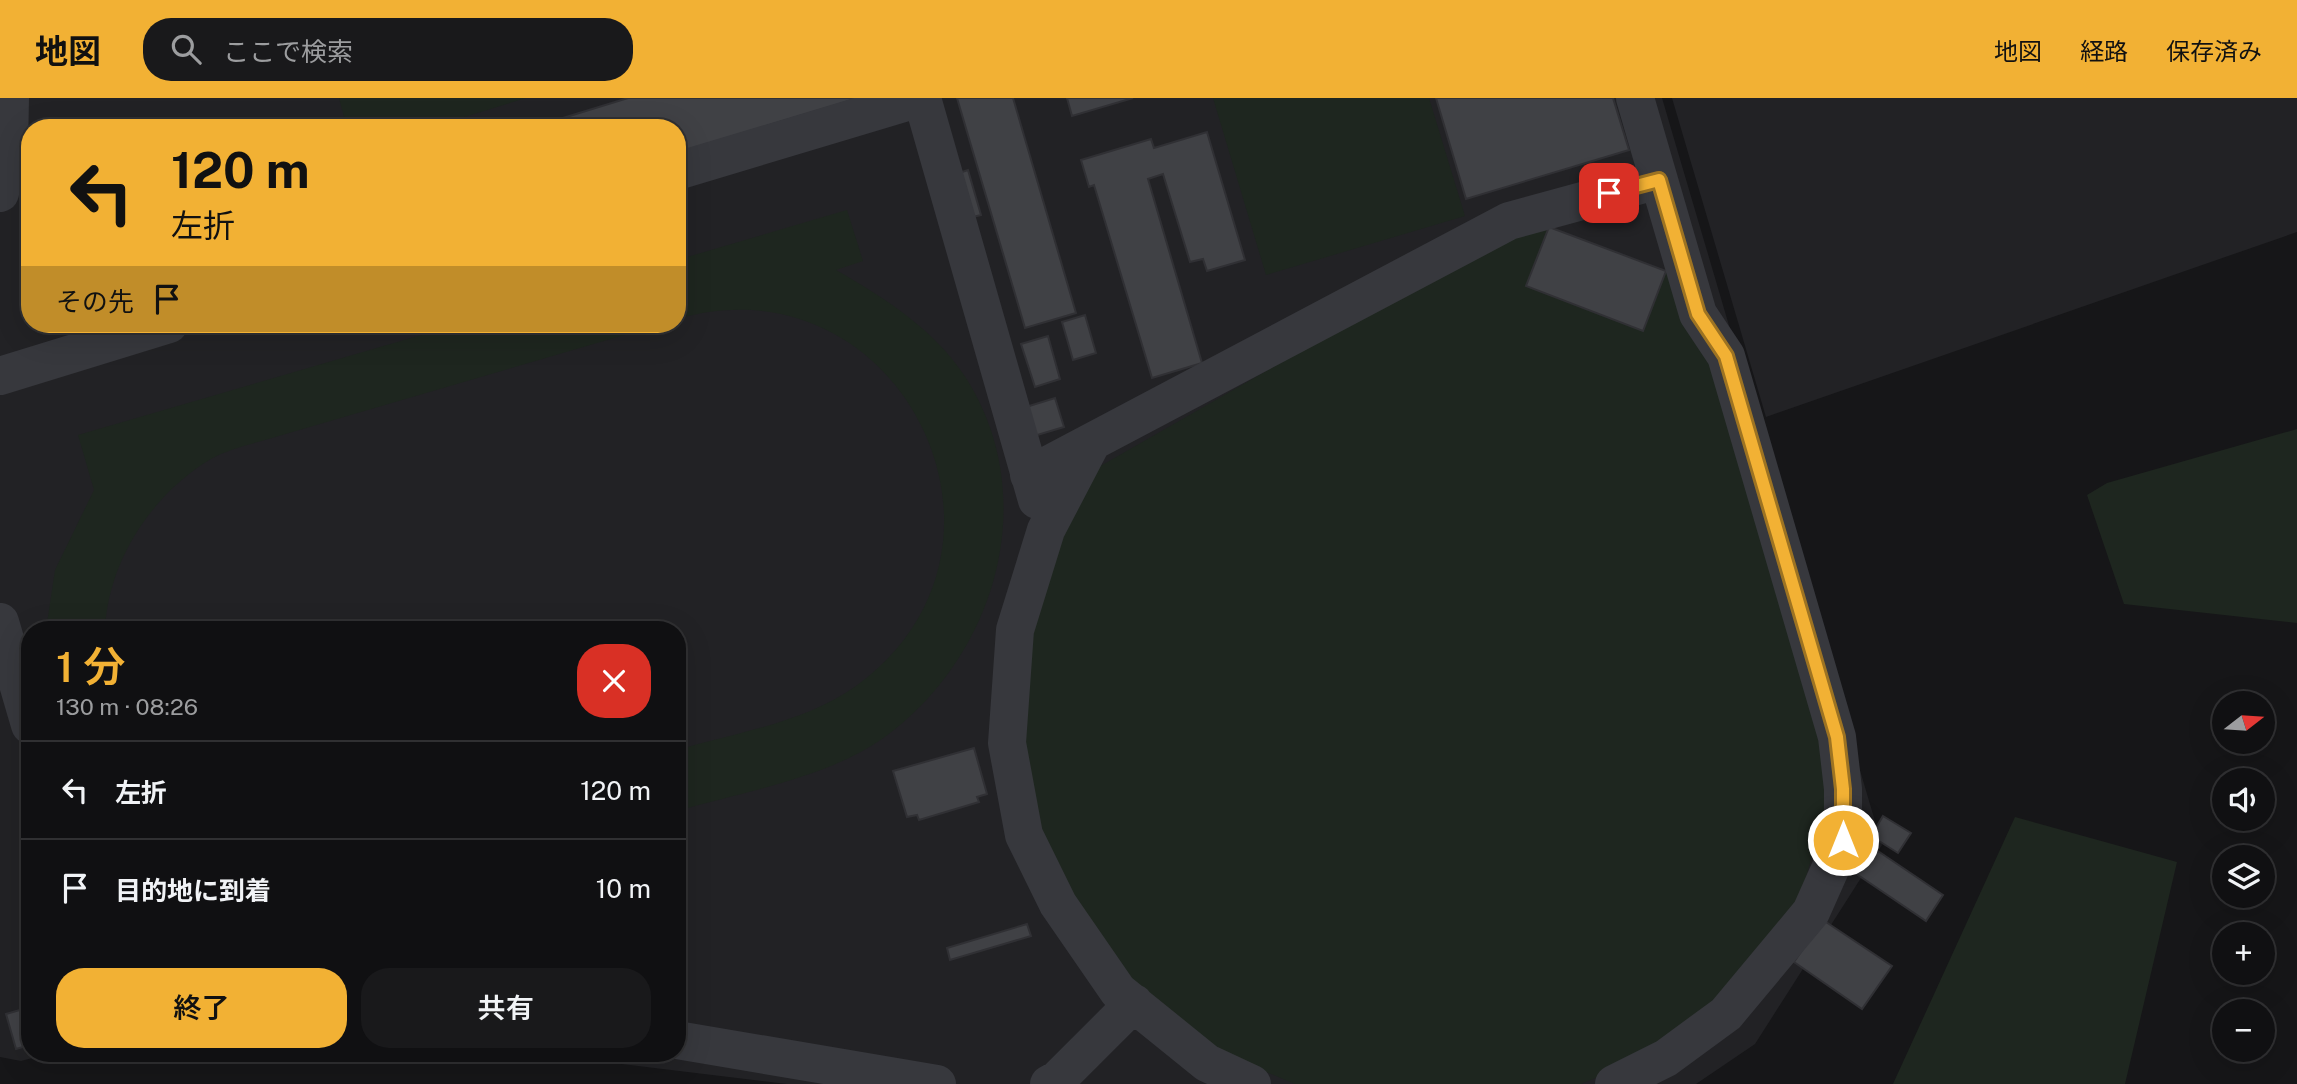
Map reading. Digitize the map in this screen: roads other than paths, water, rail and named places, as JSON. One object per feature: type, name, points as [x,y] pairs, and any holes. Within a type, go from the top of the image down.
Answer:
[{"type":"lane","points":[[0,193],[9,149],[10,98]]},
{"type":"lane","points":[[686,168],[921,98],[1046,530]]},
{"type":"lane","points":[[1614,1084],[1666,1058],[1726,1014],[1811,912],[1843,840],[1843,789],[1837,737],[1726,356],[1698,314],[1635,98]]},
{"type":"lane","points":[[1029,475],[1509,220],[1659,180]]},
{"type":"lane","points":[[0,376],[140,333]]},
{"type":"lane","points":[[1092,442],[1046,530],[1015,631],[1007,743],[1024,835],[1058,904],[1118,991],[1207,1063],[1252,1084]]},
{"type":"lane","points":[[0,622],[21,694]]},
{"type":"lane","points":[[1049,1084],[1058,1079],[1134,1003]]},
{"type":"lane","points":[[686,1042],[937,1084]]}]
